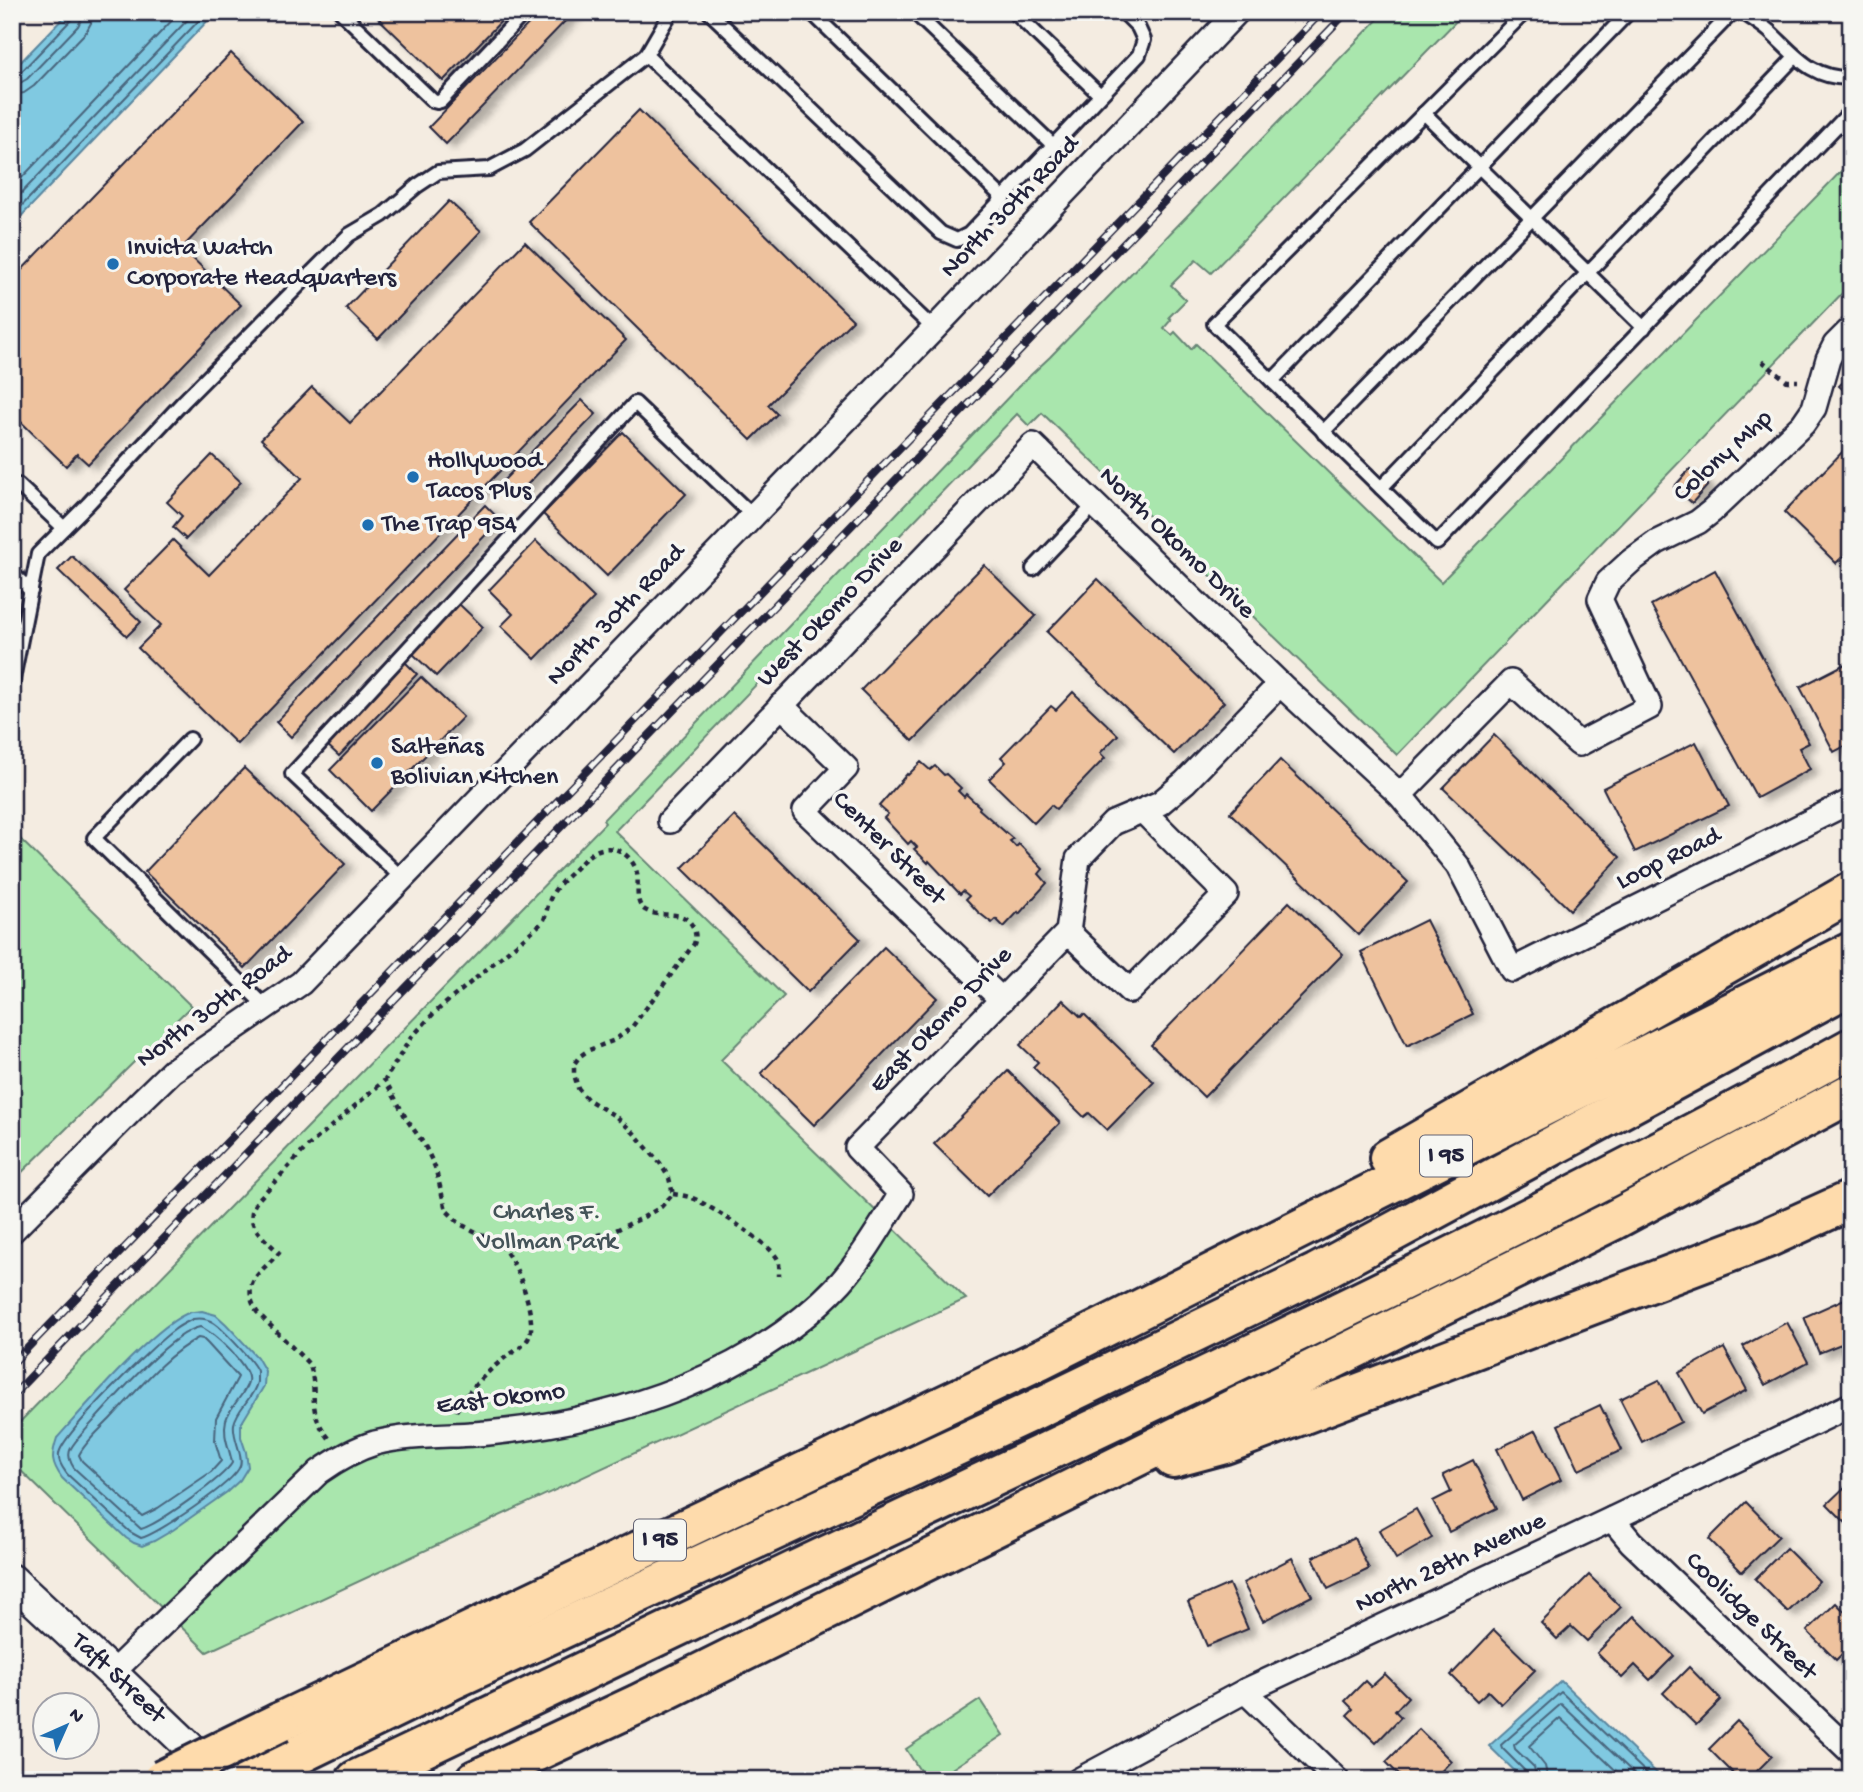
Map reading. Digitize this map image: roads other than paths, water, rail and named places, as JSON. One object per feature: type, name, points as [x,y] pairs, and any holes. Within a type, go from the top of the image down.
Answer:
[{"type":"highway","points":[[1041,1359],[1851,892]]},
{"type":"highway","name":"I 95","points":[[162,1780],[1041,1359],[1851,952]]},
{"type":"highway","points":[[251,1780],[479,1667],[1030,1412],[1317,1273],[1851,985]]},
{"type":"highway","points":[[356,1780],[1136,1411],[1515,1226],[1851,1048]]},
{"type":"highway","points":[[475,1780],[638,1704],[1612,1221],[1851,1093]]},
{"type":"highway","points":[[1100,1476],[1225,1444],[1765,1239],[1851,1200]]},
{"type":"street","name":"North 30th Road","points":[[12,1231],[172,1072],[301,982],[1237,12]]},
{"type":"street","name":"Colony Mhp","points":[[1401,795],[1511,682],[1579,744],[1650,707],[1600,598],[1608,582],[1657,542],[1698,522],[1712,511],[1803,424],[1814,408],[1828,359],[1836,345],[1851,329]]},
{"type":"street","name":"North Okomo Drive","points":[[1033,445],[1280,684],[1401,795],[1458,866],[1512,970]]},
{"type":"street","name":"West Okomo Drive","points":[[670,821],[1033,445]]},
{"type":"street","points":[[1143,811],[1226,894],[1130,991],[1068,932],[1078,859],[1113,823],[1160,803],[1185,782],[1280,684]]},
{"type":"street","name":"Center Street","points":[[781,705],[846,768],[805,811],[1002,1000]]},
{"type":"street","name":"Loop Road","points":[[1512,970],[1851,801]]},
{"type":"street","name":"East Okomo Drive","points":[[901,1194],[857,1149],[1068,932]]},
{"type":"street","name":"East Okomo","points":[[112,1673],[319,1472],[343,1456],[373,1444],[404,1437],[496,1432],[614,1412],[697,1380],[735,1362],[788,1329],[842,1281],[901,1194]]},
{"type":"street","name":"North 28th Avenue","points":[[1079,1780],[1245,1691],[1851,1405]]},
{"type":"street","name":"Coolidge Street","points":[[1612,1519],[1631,1542],[1851,1752]]},
{"type":"street","name":"Taft Street","points":[[12,1580],[223,1780]]},
{"type":"street","points":[[1245,1691],[1337,1780]]},
{"type":"lane","points":[[341,12],[437,103],[525,12]]},
{"type":"lane","points":[[13,679],[38,554],[184,401],[349,235],[383,215],[438,172],[489,169],[525,150],[646,55],[671,12]]},
{"type":"lane","points":[[709,12],[941,233],[957,240],[969,234],[1139,55],[1144,40],[1138,27],[1123,12]]},
{"type":"lane","points":[[811,12],[1003,198]]},
{"type":"lane","points":[[914,12],[1053,145]]},
{"type":"lane","points":[[1014,12],[1100,95]]},
{"type":"lane","points":[[1525,12],[1214,324],[1437,542],[1851,111]]},
{"type":"lane","points":[[1272,381],[1629,12]]},
{"type":"lane","points":[[1323,432],[1733,12]]},
{"type":"lane","points":[[1742,12],[1767,29],[1811,69],[1838,79],[1851,78]]},
{"type":"lane","points":[[646,55],[934,329]]},
{"type":"lane","points":[[1381,488],[1795,57]]},
{"type":"lane","points":[[1424,113],[1644,328]]},
{"type":"lane","points":[[402,878],[292,774],[635,403],[753,516]]},
{"type":"lane","points":[[12,491],[18,485],[64,528]]},
{"type":"lane","points":[[1033,569],[1095,504]]},
{"type":"lane","points":[[12,573],[31,591]]},
{"type":"lane","points":[[190,739],[94,838],[266,1007]]},
{"type":"water","points":[[69,12],[216,12],[12,226],[12,71]]},
{"type":"water","points":[[202,1311],[216,1315],[226,1324],[257,1357],[265,1371],[264,1386],[241,1424],[248,1467],[240,1480],[227,1492],[173,1530],[142,1546],[126,1538],[62,1478],[54,1463],[55,1444],[57,1438],[84,1407],[159,1332],[191,1312]]},
{"type":"water","points":[[1561,1681],[1664,1780],[1524,1780],[1489,1746]]},
{"type":"railway","points":[[12,1364],[1322,12]]},
{"type":"railway","points":[[12,1396],[1347,12]]},
{"type":"place","name":"Invicta Watch Corporate Headquarters","points":[[113,264]]},
{"type":"place","name":"Hollywood Tacos Plus","points":[[413,477]]},
{"type":"place","name":"The Trap 954","points":[[368,525]]},
{"type":"place","name":"Salteñas Bolivian Kitchen","points":[[377,763]]},
{"type":"park label","name":"Charles F. Vollman Park","points":[[547,1228]]}]
